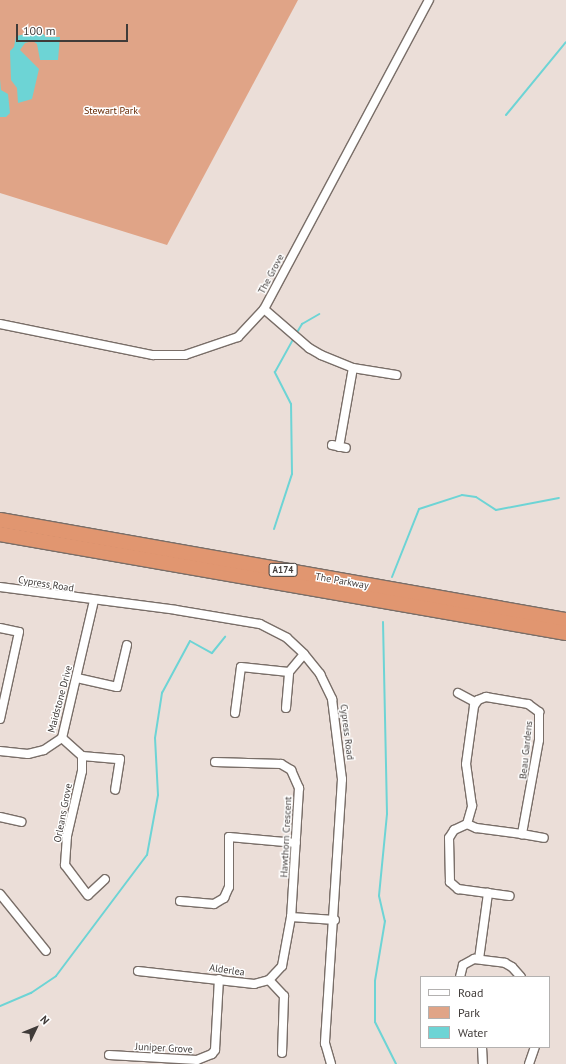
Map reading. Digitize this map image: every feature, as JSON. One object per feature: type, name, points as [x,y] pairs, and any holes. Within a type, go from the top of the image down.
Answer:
[{"type":"highway","name":"The Parkway","points":[[0,520],[566,620]]},
{"type":"highway","name":"The Parkway","points":[[0,534],[566,633]]},
{"type":"street","name":"The Grove","points":[[0,324],[153,355],[185,355],[238,337],[264,309],[429,0]]},
{"type":"street","points":[[264,309],[315,351],[353,368],[396,375]]},
{"type":"street","points":[[339,447],[353,368]]},
{"type":"street","name":"Cypress Road","points":[[0,587],[94,601],[176,610],[260,624],[286,638],[304,654],[320,674],[332,699],[338,741],[342,816],[325,1043],[331,1064]]},
{"type":"street","name":"Maidstone Drive","points":[[0,752],[28,754],[44,750],[62,738],[94,601]]},
{"type":"street","points":[[0,628],[19,632],[0,719]]},
{"type":"street","points":[[77,678],[117,687],[127,645]]},
{"type":"street","points":[[286,708],[289,672],[304,654]]},
{"type":"street","points":[[235,713],[241,667],[289,672]]},
{"type":"street","points":[[458,693],[475,702],[466,764],[472,806],[467,824]]},
{"type":"street","name":"Beau Gardens","points":[[475,702],[486,697],[528,704],[539,712],[539,740],[522,834]]},
{"type":"street","points":[[62,738],[82,756],[120,759],[115,790]]},
{"type":"street","name":"Orleans Grove","points":[[82,756],[82,771],[68,836],[66,865],[88,895],[105,879]]},
{"type":"street","name":"Hawthorn Crescent","points":[[215,762],[281,764],[290,770],[299,788],[291,917]]},
{"type":"street","points":[[0,817],[20,822]]},
{"type":"street","points":[[510,896],[458,889],[449,879],[447,846],[450,835],[454,830],[467,824],[476,828],[544,838]]},
{"type":"street","points":[[180,901],[214,904],[224,898],[229,888],[229,837],[296,843]]},
{"type":"street","points":[[479,959],[488,893]]},
{"type":"street","points":[[0,894],[46,951]]},
{"type":"street","points":[[282,1053],[284,996],[269,980],[282,966],[291,917],[335,920]]},
{"type":"street","points":[[460,976],[463,965],[470,960],[479,959],[505,963],[512,967],[520,976]]},
{"type":"street","name":"Alderlea","points":[[138,971],[254,984],[269,980]]},
{"type":"street","name":"Juniper Grove","points":[[109,1055],[197,1060],[212,1054],[215,1050],[219,979]]},
{"type":"street","points":[[482,1048],[483,1064]]},
{"type":"street","points":[[529,1064],[534,1048]]},
{"type":"green space","name":"Stewart Park","points":[[0,0],[298,0],[167,245],[0,193]]},
{"type":"water","points":[[41,31],[46,37],[60,37],[58,60],[40,60],[37,44],[33,41],[25,43],[20,50],[39,69],[32,99],[18,103],[17,88],[11,80],[10,51],[14,47],[16,36]]},
{"type":"water","points":[[0,79],[1,90],[8,94],[10,113],[6,117],[0,117]]},
{"type":"waterway","points":[[506,115],[566,42]]},
{"type":"waterway","points":[[296,334],[302,324],[319,314]]},
{"type":"waterway","points":[[274,529],[292,474],[291,404],[275,372],[294,338]]},
{"type":"waterway","points":[[392,577],[419,509],[462,495],[476,497],[496,510],[559,498]]},
{"type":"waterway","points":[[383,622],[387,814],[379,896],[385,921],[375,981],[375,1022],[396,1064]]},
{"type":"waterway","points":[[0,1006],[31,993],[56,976],[147,855],[158,795],[155,738],[162,693],[190,641],[212,653],[225,637]]}]
